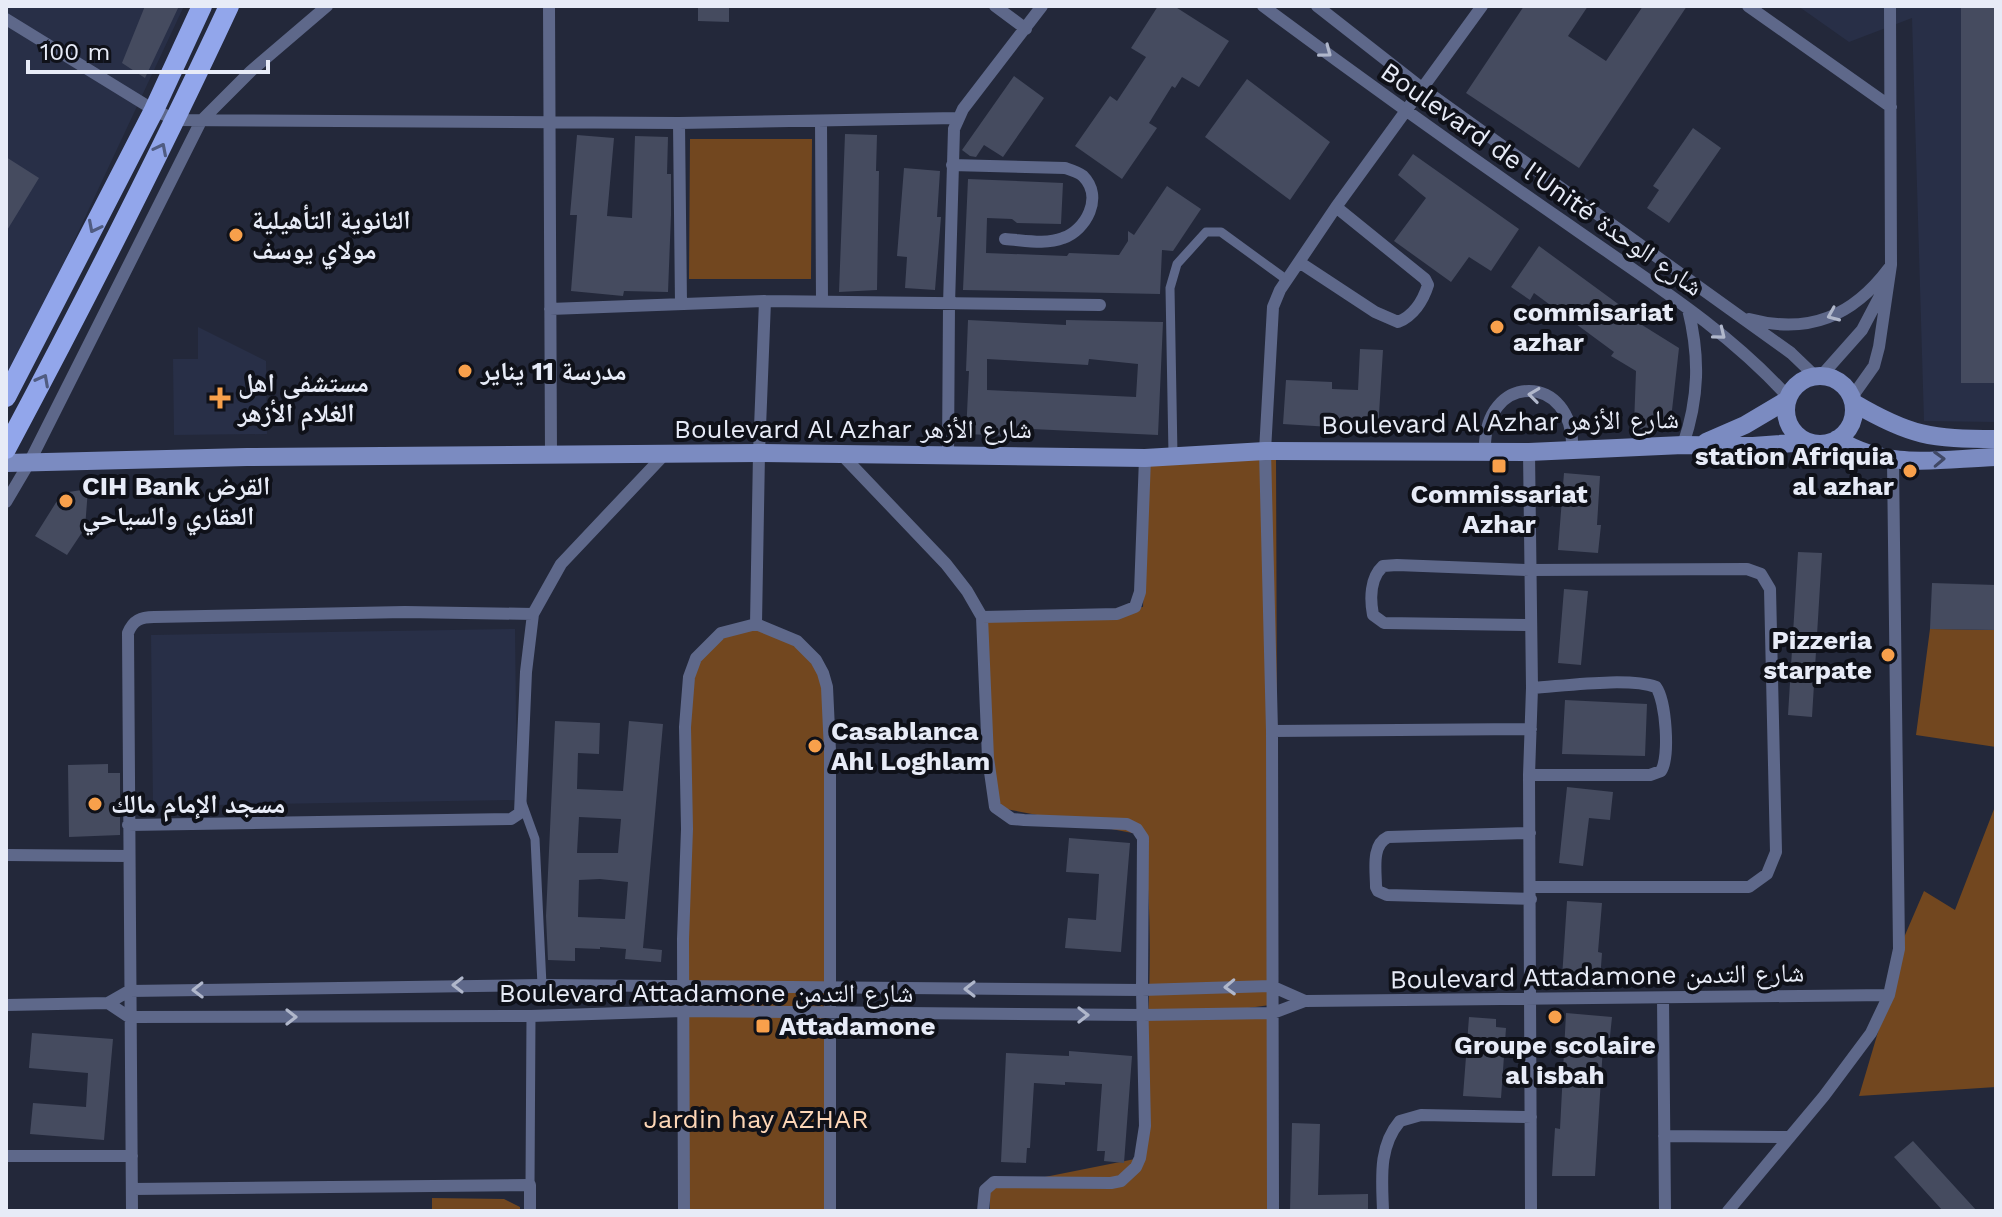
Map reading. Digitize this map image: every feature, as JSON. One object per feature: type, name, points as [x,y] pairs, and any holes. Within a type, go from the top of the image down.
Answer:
[{"type":"main road","points":[[6,397],[154,110],[202,6]]},
{"type":"main road","points":[[6,449],[176,120],[229,6]]},
{"type":"main road","points":[[1853,400],[1852,423],[1837,439],[1817,444],[1807,442],[1791,429],[1786,412],[1788,398],[1804,379],[1818,376],[1840,382],[1853,400],[1896,426],[1942,439],[1996,439]]},
{"type":"main road","name":"Boulevard Al Azhar شارع الأزهر","points":[[1692,444],[1745,425],[1788,398]]},
{"type":"main road","points":[[1837,439],[1873,457],[1893,461],[1996,457]]},
{"type":"main road","name":"Boulevard Al Azhar شارع الأزهر","points":[[6,463],[247,457],[759,453],[1145,458],[1265,451],[1529,452],[1807,442]]},
{"type":"street","points":[[6,502],[29,463],[201,121],[251,71],[327,6]]},
{"type":"street","points":[[549,6],[551,455]]},
{"type":"street","points":[[995,6],[1026,29]]},
{"type":"street","points":[[948,455],[952,165],[957,118],[1042,6]]},
{"type":"street","name":"Boulevard de l'Unité شارع الوحدة","points":[[1263,6],[1407,112],[1688,309],[1760,367],[1788,398]]},
{"type":"street","name":"Boulevard de l'Unité شارع الوحدة","points":[[1317,6],[1423,89],[1791,353],[1818,376]]},
{"type":"street","points":[[1273,1211],[1272,731],[1265,451],[1273,307],[1287,280],[1336,207],[1482,6]]},
{"type":"street","points":[[1748,6],[1891,107]]},
{"type":"street","points":[[1853,400],[1874,366],[1890,271],[1890,6]]},
{"type":"street","points":[[6,19],[154,110],[176,120],[679,123],[957,118]]},
{"type":"street","points":[[821,121],[822,302]]},
{"type":"street","points":[[679,123],[681,304]]},
{"type":"street","points":[[952,165],[1065,168],[1078,173],[1088,184],[1089,214],[1080,229],[1059,240],[1005,239]]},
{"type":"street","points":[[1299,262],[1375,312],[1398,322],[1410,315],[1418,305],[1428,285],[1425,279],[1336,207]]},
{"type":"street","points":[[1173,455],[1170,288],[1177,264],[1206,232],[1221,232],[1287,280]]},
{"type":"street","points":[[1740,317],[1768,325],[1797,326],[1825,319],[1852,307],[1890,271]]},
{"type":"street","points":[[1818,376],[1862,330],[1890,271]]},
{"type":"street","points":[[550,309],[765,301],[1100,305]]},
{"type":"street","points":[[756,624],[765,301]]},
{"type":"street","points":[[1688,309],[1698,363],[1692,444]]},
{"type":"street","points":[[1485,452],[1486,425],[1492,411],[1513,394],[1527,392],[1541,393],[1565,409],[1571,421],[1572,450]]},
{"type":"street","points":[[1529,452],[1531,1211]]},
{"type":"street","points":[[128,825],[511,819],[520,813],[526,672],[533,614],[561,564],[665,454]]},
{"type":"street","points":[[843,456],[946,564],[982,617],[988,758],[995,807],[1012,819],[1124,823],[1137,829],[1143,838],[1145,1126],[1136,1167],[1121,1181],[1111,1183],[994,1182],[985,1190],[983,1211]]},
{"type":"street","points":[[982,617],[1117,614],[1135,607],[1140,592],[1145,458]]},
{"type":"street","points":[[1728,1211],[1861,1048],[1881,1016],[1889,995],[1899,949],[1893,461]]},
{"type":"street","points":[[1530,833],[1383,839],[1376,852],[1376,887],[1387,895],[1749,887],[1767,874],[1776,852],[1770,589],[1761,574],[1747,569],[1529,570],[1383,566],[1375,577],[1371,605],[1373,615],[1384,623],[1531,625]]},
{"type":"street","points":[[132,1211],[128,633],[136,621],[154,617],[405,612],[533,614]]},
{"type":"street","points":[[684,1211],[685,727],[689,677],[696,658],[721,633],[756,624],[790,637],[807,648],[823,673],[827,687],[830,766],[830,1211]]},
{"type":"street","points":[[1529,775],[1650,775],[1665,766],[1661,694],[1656,687],[1624,684],[1532,688]]},
{"type":"street","points":[[1272,731],[1531,729]]},
{"type":"street","points":[[521,802],[535,839],[542,985]]},
{"type":"street","points":[[6,855],[129,856]]},
{"type":"street","name":"Boulevard Attadamone شارع التدمن","points":[[6,1005],[108,1003],[129,991],[683,984],[1142,990],[1271,986],[1305,1001]]},
{"type":"street","name":"Boulevard Attadamone شارع التدمن","points":[[129,1017],[531,1016],[683,1011],[1143,1015],[1273,1013],[1305,1001],[1889,995]]},
{"type":"street","points":[[1663,998],[1665,1211]]},
{"type":"street","points":[[108,1003],[129,1017]]},
{"type":"street","points":[[530,1211],[531,1016]]},
{"type":"street","points":[[1383,1211],[1383,1158],[1387,1142],[1400,1121],[1421,1115],[1531,1117]]},
{"type":"street","points":[[1664,1136],[1790,1137]]},
{"type":"street","points":[[6,1156],[132,1156]]},
{"type":"street","points":[[132,1189],[530,1185]]},
{"type":"shaded area","points":[[6,6],[184,6],[6,386]]},
{"type":"shaded area","points":[[1798,6],[1996,6],[1996,422],[1924,421],[1912,18],[1849,42]]},
{"type":"shaded area","name":"مستشفى اهل الغلام الأزهر","points":[[198,327],[266,361],[267,434],[174,435],[173,359],[198,359]]},
{"type":"shaded area","points":[[515,629],[517,800],[153,806],[151,635]]},
{"type":"green space","points":[[690,139],[812,139],[811,279],[689,279]]},
{"type":"green space","points":[[1149,452],[1276,453],[1278,1004],[1211,1013],[1273,1013],[1278,1211],[990,1211],[990,1188],[1140,1158],[1150,956],[1143,835],[995,807],[982,617],[1143,607]]},
{"type":"green space","name":"Jardin hay AZHAR","points":[[758,622],[795,636],[821,670],[826,706],[829,1211],[686,1211],[684,689],[700,654],[726,633]]},
{"type":"green space","points":[[1930,629],[1996,630],[1996,747],[1916,735]]},
{"type":"green space","points":[[1996,804],[1996,1087],[1859,1096],[1889,995],[1899,949],[1924,891],[1955,910]]},
{"type":"green space","points":[[432,1198],[504,1199],[520,1207],[520,1211],[432,1211]]},
{"type":"building","points":[[145,6],[179,6],[145,78],[122,63]]},
{"type":"building","points":[[698,6],[729,6],[729,22],[698,21]]},
{"type":"building","points":[[1158,6],[1174,6],[1229,41],[1199,87],[1182,77],[1175,88],[1172,86],[1149,123],[1157,128],[1122,179],[1075,146],[1110,96],[1117,101],[1146,57],[1131,48]]},
{"type":"building","points":[[1524,6],[1588,6],[1568,36],[1606,61],[1643,6],[1687,6],[1579,168],[1466,93]]},
{"type":"building","points":[[1961,6],[1996,6],[1996,383],[1961,383]]},
{"type":"building","points":[[1014,76],[1044,98],[1003,157],[984,145],[976,157],[970,156],[962,150]]},
{"type":"building","points":[[1247,79],[1330,142],[1290,200],[1205,137]]},
{"type":"building","points":[[1693,128],[1721,148],[1669,223],[1647,208],[1659,190],[1653,186]]},
{"type":"building","points":[[845,134],[877,135],[877,290],[839,292]]},
{"type":"building","points":[[577,135],[614,138],[607,216],[632,218],[635,136],[668,137],[667,174],[671,174],[671,215],[668,292],[624,291],[623,296],[571,291],[577,215],[570,215]]},
{"type":"building","points":[[1413,154],[1519,229],[1491,271],[1469,257],[1451,282],[1394,241],[1426,198],[1398,175]]},
{"type":"building","points":[[6,157],[39,178],[6,232]]},
{"type":"building","points":[[904,168],[940,171],[937,217],[941,217],[935,290],[905,288],[907,257],[897,256]]},
{"type":"building","points":[[968,179],[1063,183],[1061,224],[1017,223],[1012,219],[987,218],[986,253],[1119,255],[1128,241],[1128,231],[1134,235],[1167,186],[1201,209],[1173,251],[1162,250],[1160,294],[963,290]]},
{"type":"building","points":[[1539,246],[1636,317],[1634,320],[1679,348],[1671,419],[1664,431],[1639,429],[1634,425],[1636,371],[1611,356],[1614,352],[1534,293],[1530,300],[1511,287]]},
{"type":"building","points":[[968,320],[1066,325],[1066,320],[1163,322],[1158,435],[1012,428],[1012,436],[966,434],[969,371],[966,371]],"holes":[[[987,359],[1088,365],[1089,359],[1138,364],[1136,397],[987,390]]]},
{"type":"building","points":[[1360,349],[1383,350],[1378,430],[1283,424],[1286,380],[1332,382],[1332,389],[1358,390]]},
{"type":"building","points":[[1564,473],[1600,476],[1598,553],[1558,550]]},
{"type":"building","points":[[88,489],[85,528],[67,555],[35,536],[62,493]]},
{"type":"building","points":[[1798,552],[1822,553],[1812,717],[1788,715]]},
{"type":"building","points":[[1932,583],[1996,585],[1996,630],[1930,629]]},
{"type":"building","points":[[1564,589],[1588,591],[1581,665],[1558,663]]},
{"type":"building","points":[[1565,700],[1647,704],[1645,756],[1562,754]]},
{"type":"building","points":[[555,721],[600,723],[599,754],[578,753],[577,789],[623,791],[629,721],[663,724],[643,948],[662,950],[661,962],[625,959],[626,949],[600,947],[575,948],[575,961],[548,960],[546,916]],"holes":[[[579,817],[621,819],[618,853],[577,853]],[[579,880],[628,882],[625,919],[578,917]]]},
{"type":"building","name":"مسجد الإمام مالك","points":[[108,764],[108,773],[120,773],[120,835],[69,837],[68,765]]},
{"type":"building","points":[[1567,787],[1613,792],[1610,820],[1589,818],[1583,866],[1559,863]]},
{"type":"building","points":[[1069,838],[1130,843],[1121,952],[1065,948],[1068,918],[1096,920],[1099,874],[1066,872]]},
{"type":"building","points":[[1567,901],[1602,903],[1598,952],[1602,953],[1600,980],[1562,978]]},
{"type":"building","points":[[1566,1013],[1612,1017],[1609,1046],[1603,1046],[1595,1176],[1552,1176],[1555,1128],[1560,1129]]},
{"type":"building","points":[[1469,1017],[1496,1019],[1496,1027],[1506,1028],[1501,1098],[1463,1096]]},
{"type":"building","points":[[32,1033],[113,1039],[104,1140],[30,1134],[33,1103],[86,1107],[88,1073],[29,1068]]},
{"type":"building","points":[[1069,1051],[1132,1056],[1124,1163],[1104,1161],[1105,1151],[1097,1151],[1102,1084],[1065,1082],[1065,1085],[1034,1083],[1030,1148],[1027,1148],[1026,1163],[1001,1162],[1006,1053],[1069,1056]]},
{"type":"building","points":[[1292,1123],[1320,1124],[1318,1195],[1368,1194],[1368,1211],[1290,1211]]},
{"type":"building","points":[[1913,1141],[1977,1211],[1943,1211],[1894,1157]]},
{"type":"place","name":"الثانوية التأهيلية مولاي يوسف","points":[[236,235]]},
{"type":"place","name":"commisariat azhar","points":[[1497,327]]},
{"type":"place","name":"مدرسة 11 يناير","points":[[465,371]]},
{"type":"place","name":"مستشفى اهل الغلام الأزهر","points":[[220,398]]},
{"type":"place","name":"Commissariat Azhar","points":[[1499,466]]},
{"type":"place","name":"station Afriquia al azhar","points":[[1910,471]]},
{"type":"place","name":"CIH Bank القرض العقاري والسياحي","points":[[66,501]]},
{"type":"place","name":"Pizzeria starpate","points":[[1888,655]]},
{"type":"place","name":"Casablanca Ahl Loghlam","points":[[815,746]]},
{"type":"place","name":"مسجد الإمام مالك","points":[[95,804]]},
{"type":"place","name":"Groupe scolaire al isbah","points":[[1555,1017]]},
{"type":"place","name":"Attadamone","points":[[763,1026]]}]
